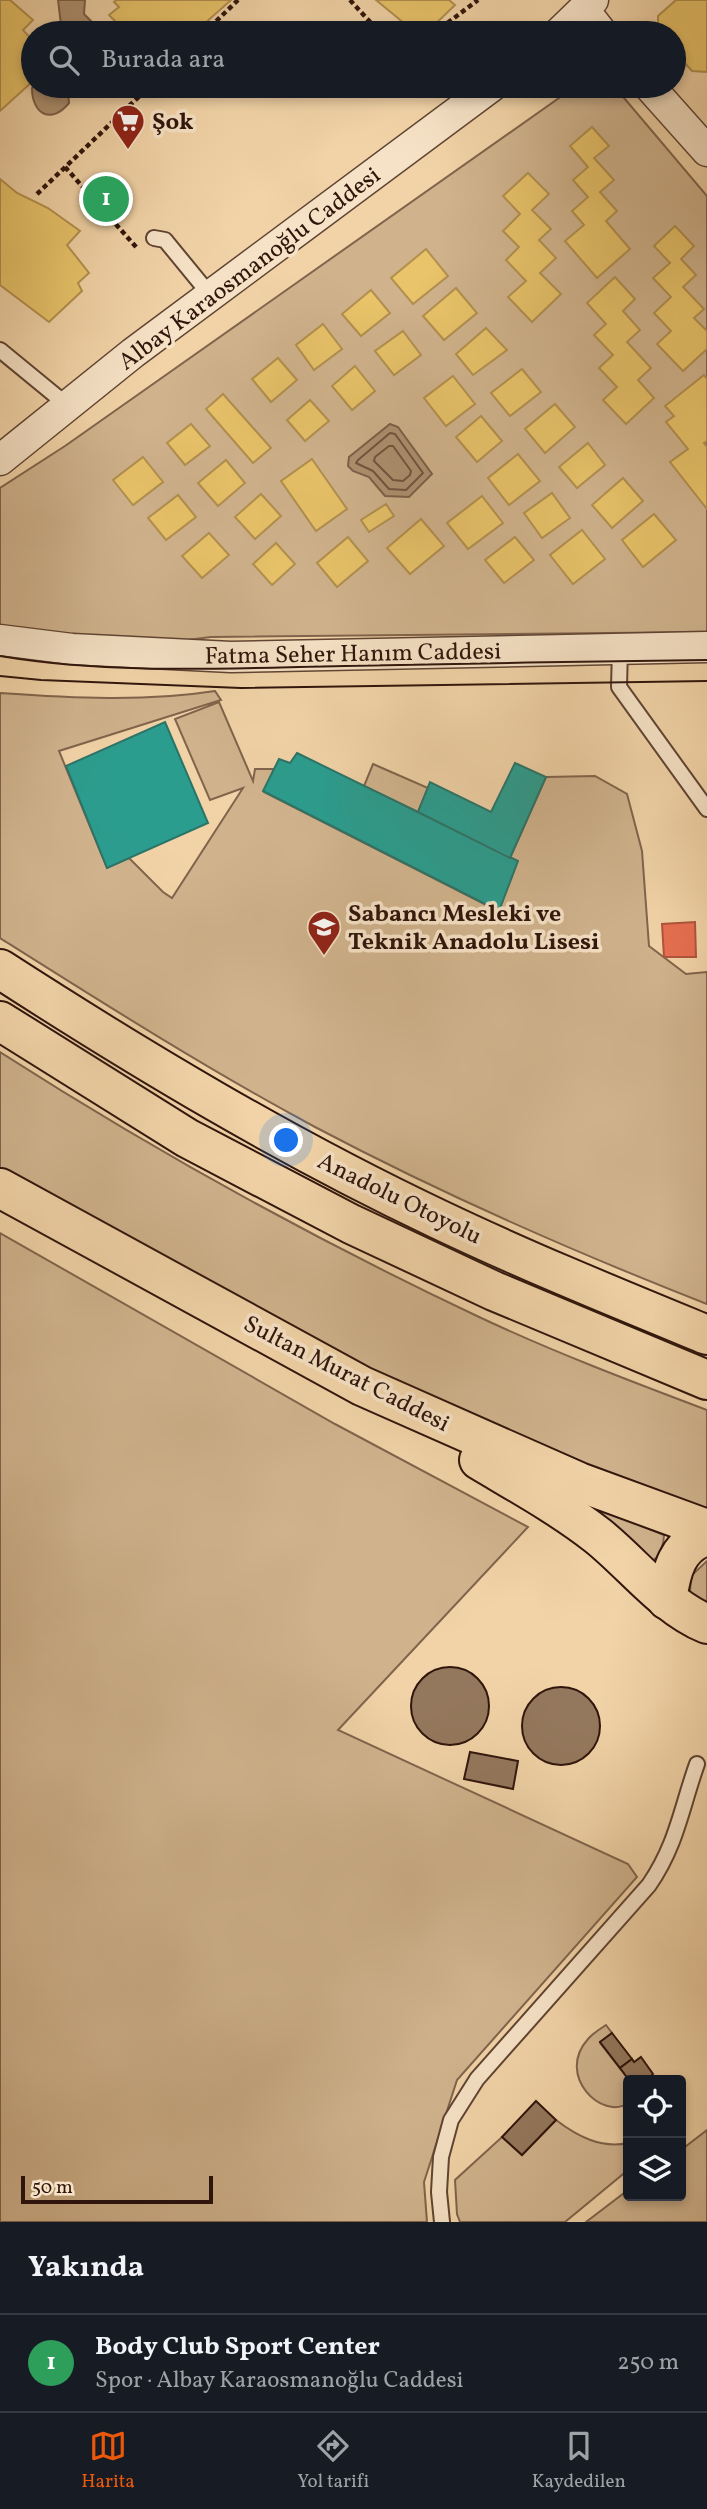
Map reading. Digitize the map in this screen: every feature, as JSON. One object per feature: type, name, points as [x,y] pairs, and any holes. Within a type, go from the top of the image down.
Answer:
[{"type":"main road","name":"Anadolu Otoyolu","points":[[0,969],[175,1079],[305,1151],[438,1219],[595,1289],[707,1335]]},
{"type":"main road","name":"Anadolu Otoyolu","points":[[0,1021],[187,1138],[351,1224],[494,1291],[707,1380]]},
{"type":"main road","name":"Sultan Murat Caddesi","points":[[0,1188],[362,1386],[579,1482],[707,1530]]},
{"type":"main road","points":[[362,1386],[550,1502],[598,1537],[667,1600],[707,1624]]},
{"type":"main road","points":[[667,1600],[675,1565],[684,1549],[699,1538],[707,1536]]},
{"type":"street","name":"Albay Karaosmanoğlu Caddesi","points":[[3,457],[133,353],[476,98]]},
{"type":"street","points":[[660,98],[707,151]]},
{"type":"street","name":"Fatma Seher Hanım Caddesi","points":[[0,640],[72,649],[231,657],[707,647]]},
{"type":"lane","points":[[159,239],[187,267],[208,298],[159,239]]},
{"type":"lane","points":[[0,349],[68,405]]},
{"type":"lane","points":[[620,648],[620,687],[707,809]]},
{"type":"lane","points":[[442,2222],[439,2192],[441,2157],[451,2120],[477,2079],[649,1885],[664,1863],[677,1834],[697,1764]]},
{"type":"path","points":[[216,21],[238,0]]},
{"type":"path","points":[[350,0],[369,21]]},
{"type":"path","points":[[451,21],[478,0]]},
{"type":"path","points":[[37,194],[137,98]]},
{"type":"path","points":[[65,167],[139,250]]},
{"type":"shaded area","points":[[559,98],[624,98],[707,196],[707,632],[211,637],[107,650],[0,639],[0,488],[65,446]]},
{"type":"shaded area","points":[[215,691],[221,700],[59,751],[107,868],[129,858],[172,898],[243,788],[210,800],[175,719],[219,702],[253,781],[255,769],[274,769],[264,792],[498,911],[510,858],[546,777],[595,776],[627,794],[642,851],[649,946],[686,974],[707,972],[707,1304],[509,1221],[411,1176],[315,1127],[195,1059],[0,938],[0,693],[135,698]]},
{"type":"shaded area","points":[[373,764],[428,788],[418,812],[364,786]]},
{"type":"shaded area","points":[[0,1052],[116,1124],[234,1192],[354,1256],[533,1341],[707,1410],[707,1510],[475,1428],[0,1174]]},
{"type":"shaded area","points":[[0,1233],[335,1424],[528,1527],[338,1730],[628,1864],[637,1877],[457,2080],[424,2182],[427,2222],[0,2222]]},
{"type":"shaded area","points":[[583,1502],[664,1535],[657,1557],[652,1561]]},
{"type":"shaded area","points":[[707,1561],[707,1609],[690,1593],[691,1576]]},
{"type":"shaded area","points":[[606,2025],[612,2033],[600,2043],[625,2075],[623,2105],[618,2107],[607,2106],[596,2100],[586,2092],[580,2080],[577,2067],[579,2053],[594,2033]]},
{"type":"shaded area","points":[[556,2120],[590,2140],[623,2144],[623,2174],[565,2222],[460,2222],[455,2180],[502,2137],[522,2155]]},
{"type":"shaded area","points":[[707,2130],[707,2222],[586,2222],[623,2194],[623,2201],[686,2201],[686,2146]]},
{"type":"water","points":[[58,0],[85,0],[84,14],[91,21],[61,21]]},
{"type":"water","points":[[33,98],[69,98],[69,103],[56,114],[44,114]]},
{"type":"water","points":[[390,424],[398,427],[432,474],[409,497],[385,496],[369,477],[353,471],[348,466],[349,457]]},
{"type":"building: Konut","points":[[0,0],[10,0],[33,20],[21,21],[21,92],[0,111]]},
{"type":"building: Konut","points":[[231,0],[207,21],[115,21],[109,15],[119,7],[114,2]]},
{"type":"building: Konut","points":[[376,0],[449,0],[455,5],[438,21],[401,21]]},
{"type":"building: Konut","points":[[676,0],[707,0],[707,72],[692,71],[686,64],[686,21],[658,21],[658,16]]},
{"type":"building: Konut","points":[[592,127],[609,146],[594,158],[614,180],[600,192],[617,211],[606,221],[630,249],[597,278],[565,241],[584,225],[572,211],[588,197],[573,180],[588,167],[570,146]]},
{"type":"building: Konut","points":[[528,173],[549,194],[532,210],[551,229],[539,240],[556,258],[540,273],[561,294],[532,322],[508,297],[526,281],[506,260],[519,247],[503,231],[520,214],[503,196]]},
{"type":"building: Konut","points":[[0,179],[17,193],[48,208],[80,231],[67,245],[89,273],[78,283],[82,291],[49,322],[0,285]]},
{"type":"building: Konut","points":[[675,226],[694,246],[681,259],[696,275],[683,287],[704,309],[694,318],[707,331],[707,349],[683,371],[657,344],[671,331],[654,313],[671,297],[653,278],[670,263],[654,246]]},
{"type":"building: Konut","points":[[426,249],[448,276],[413,304],[391,278]]},
{"type":"building: Konut","points":[[615,277],[635,299],[623,311],[640,330],[627,342],[651,368],[638,380],[654,398],[626,424],[603,400],[617,387],[599,368],[613,355],[594,335],[606,324],[587,303]]},
{"type":"building: Konut","points":[[456,288],[477,313],[444,340],[423,316]]},
{"type":"building: Konut","points":[[371,290],[390,313],[361,336],[342,314]]},
{"type":"building: Konut","points":[[323,324],[342,349],[314,370],[296,345]]},
{"type":"building: Konut","points":[[486,328],[507,350],[473,375],[456,354]]},
{"type":"building: Konut","points":[[403,331],[421,355],[394,375],[375,351]]},
{"type":"building: Konut","points":[[278,358],[297,380],[271,402],[252,379]]},
{"type":"building: Konut","points":[[355,366],[375,391],[352,410],[332,386]]},
{"type":"building: Konut","points":[[522,369],[541,392],[510,416],[491,393]]},
{"type":"building: Konut","points":[[704,375],[707,379],[707,441],[704,443],[707,447],[707,509],[670,462],[688,449],[666,422],[674,416],[665,406]]},
{"type":"building: Konut","points":[[453,376],[475,404],[446,426],[424,398]]},
{"type":"building: Konut","points":[[223,394],[271,448],[253,463],[206,409]]},
{"type":"building: Konut","points":[[310,400],[329,421],[305,441],[287,420]]},
{"type":"building: Konut","points":[[555,404],[575,427],[545,453],[525,429]]},
{"type":"building: Konut","points":[[481,416],[502,441],[477,462],[456,437]]},
{"type":"building: Konut","points":[[191,424],[210,446],[185,465],[167,443]]},
{"type":"building: Konut","points":[[588,443],[605,465],[577,488],[559,467]]},
{"type":"building: Konut","points":[[518,454],[540,481],[509,505],[488,478]]},
{"type":"building: Konut","points":[[143,457],[163,482],[133,505],[113,480]]},
{"type":"building: Konut","points":[[312,459],[347,509],[316,531],[281,481]]},
{"type":"building: Konut","points":[[226,460],[245,483],[218,506],[198,483]]},
{"type":"building: Konut","points":[[623,478],[643,501],[612,528],[592,505]]},
{"type":"building: Konut","points":[[552,493],[570,518],[542,538],[524,513]]},
{"type":"building: Konut","points":[[261,494],[281,516],[255,539],[235,517]]},
{"type":"building: Konut","points":[[178,495],[196,517],[166,540],[148,518]]},
{"type":"building: Konut","points":[[482,496],[503,523],[468,549],[447,523]]},
{"type":"building: Konut","points":[[386,504],[394,516],[369,532],[361,520]]},
{"type":"building: Konut","points":[[654,514],[676,540],[643,567],[622,540]]},
{"type":"building: Konut","points":[[421,519],[444,546],[410,574],[387,548]]},
{"type":"building: Konut","points":[[582,530],[605,559],[573,584],[550,555]]},
{"type":"building: Konut","points":[[209,533],[229,555],[202,578],[182,556]]},
{"type":"building: Konut","points":[[348,537],[368,561],[337,587],[317,563]]},
{"type":"building: Konut","points":[[515,537],[534,560],[504,583],[485,560]]},
{"type":"building: Konut","points":[[276,543],[295,564],[272,585],[253,564]]},
{"type":"building: Ticaret","points":[[695,922],[696,957],[664,957],[662,924]]},
{"type":"building: Okul","points":[[165,722],[208,823],[107,868],[66,766]]},
{"type":"building: Okul","points":[[297,753],[518,861],[499,911],[263,791],[279,759],[290,763]]},
{"type":"building: Okul","points":[[515,763],[546,777],[510,858],[418,812],[430,782],[491,812]]},
{"type":"building: Diğer","points":[[450,1667],[465,1670],[478,1678],[486,1691],[489,1706],[486,1721],[478,1734],[465,1742],[450,1745],[435,1742],[422,1734],[414,1721],[411,1706],[414,1691],[422,1678],[435,1670]]},
{"type":"building: Diğer","points":[[553,1687],[569,1687],[583,1693],[594,1704],[600,1718],[600,1734],[594,1748],[583,1759],[569,1765],[553,1765],[539,1759],[528,1748],[522,1734],[522,1718],[528,1704],[539,1693]]},
{"type":"building: Diğer","points":[[470,1752],[518,1761],[513,1789],[464,1779]]},
{"type":"building: Diğer","points":[[612,2033],[632,2059],[620,2068],[600,2042]]},
{"type":"building: Diğer","points":[[641,2057],[653,2074],[625,2075],[620,2068],[632,2059],[634,2062]]},
{"type":"building: Diğer","points":[[536,2101],[556,2120],[522,2155],[502,2137]]},
{"type":"tram line","points":[[0,656],[86,666],[172,669],[707,660]]},
{"type":"tram line","points":[[0,676],[241,688],[707,681]]},
{"type":"place","name":"Şok","points":[[128,151]]},
{"type":"place","name":"Body Club Sport Center","points":[[106,199]]},
{"type":"place","name":"Sabancı Mesleki ve Teknik Anadolu Lisesi","points":[[324,957]]}]
